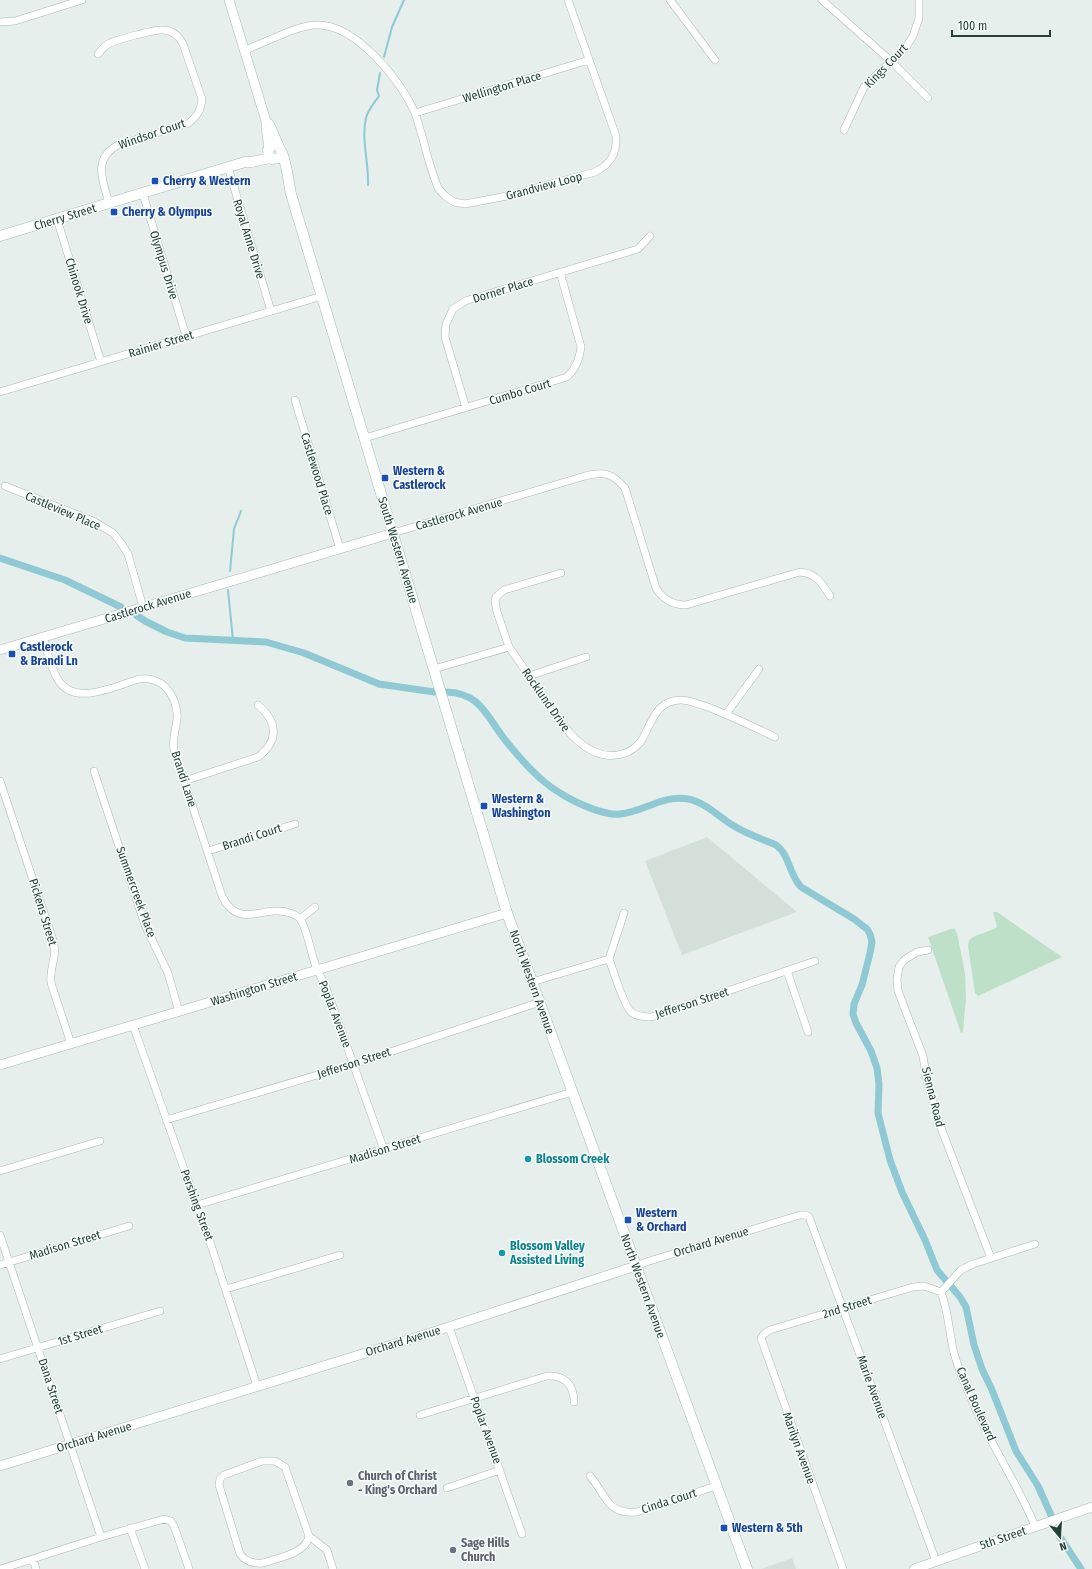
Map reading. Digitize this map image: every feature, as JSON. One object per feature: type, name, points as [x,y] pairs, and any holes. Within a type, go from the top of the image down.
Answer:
[{"type":"main road","name":"Cherry Street","points":[[0,236],[143,194],[228,167],[246,162],[252,162],[274,153]]},
{"type":"main road","name":"South Western Avenue","points":[[274,153],[289,178],[289,187],[507,912]]},
{"type":"main road","name":"North Western Avenue","points":[[507,912],[747,1569]]},
{"type":"street","points":[[0,22],[15,21],[82,0]]},
{"type":"street","name":"South Western Avenue","points":[[229,0],[266,121],[270,125],[274,153]]},
{"type":"street","name":"Grandview Loop","points":[[245,50],[303,27],[315,25],[325,25],[336,28],[350,36],[382,65],[398,84],[415,113],[438,188],[445,196],[454,202],[465,204],[507,196],[595,172],[603,168],[614,154],[616,136],[568,0]]},
{"type":"street","points":[[670,0],[715,60]]},
{"type":"street","points":[[822,0],[891,61],[928,98]]},
{"type":"street","name":"Kings Court","points":[[844,130],[864,87],[906,48],[913,36],[919,18],[919,0]]},
{"type":"street","name":"Windsor Court","points":[[98,54],[107,44],[158,30],[171,32],[180,38],[183,44],[202,99],[201,107],[197,115],[189,123],[118,145],[110,150],[103,160],[101,171],[109,203]]},
{"type":"street","name":"Wellington Place","points":[[415,113],[589,60]]},
{"type":"street","name":"Royal Anne Drive","points":[[228,167],[271,311]]},
{"type":"street","name":"Olympus Drive","points":[[143,194],[186,336]]},
{"type":"street","name":"Chinook Drive","points":[[57,219],[101,362]]},
{"type":"street","name":"Dorner Place","points":[[466,408],[445,337],[446,324],[453,309],[465,301],[638,249],[650,236]]},
{"type":"street","name":"Cumbo Court","points":[[365,438],[567,377],[575,369],[580,359],[581,348],[560,272]]},
{"type":"street","name":"Rainier Street","points":[[0,392],[322,296]]},
{"type":"street","name":"Castlewood Place","points":[[295,400],[340,549]]},
{"type":"street","name":"Castlerock Avenue","points":[[0,650],[597,473],[605,473],[613,476],[625,488],[656,588],[666,600],[679,605],[686,605],[800,572],[814,575],[819,579],[830,596]]},
{"type":"street","name":"Castleview Place","points":[[5,486],[93,521],[113,534],[128,554],[143,607]]},
{"type":"street","name":"Rocklund Drive","points":[[561,572],[504,590],[496,597],[495,601],[497,612],[509,647],[562,724],[574,738],[601,755],[618,755],[625,753],[637,746],[657,710],[673,702],[681,700],[726,714],[775,737]]},
{"type":"street","name":"Brandi Lane","points":[[43,637],[57,678],[65,688],[74,693],[90,693],[145,678],[166,686],[172,695],[176,710],[177,719],[173,742],[184,781],[222,896],[231,909],[246,915],[258,914],[272,910],[293,914],[300,920]]},
{"type":"street","points":[[434,669],[509,647]]},
{"type":"street","points":[[529,676],[586,657]]},
{"type":"street","points":[[726,714],[759,669]]},
{"type":"street","points":[[184,781],[258,757],[264,752],[270,745],[272,738],[272,726],[268,713],[258,705]]},
{"type":"street","name":"Summercreek Place","points":[[94,771],[145,925],[168,973],[179,1012]]},
{"type":"street","name":"Pickens Street","points":[[0,781],[53,940],[55,954],[50,976],[51,983],[71,1044]]},
{"type":"street","name":"Brandi Court","points":[[208,851],[295,824]]},
{"type":"street","points":[[315,906],[300,920],[317,969]]},
{"type":"street","name":"Washington Street","points":[[0,1065],[507,912]]},
{"type":"street","points":[[532,982],[609,959],[624,913]]},
{"type":"street","name":"Sienna Road","points":[[928,950],[917,952],[904,960],[901,964],[897,979],[898,991],[923,1056],[927,1081],[938,1120],[992,1258]]},
{"type":"street","name":"Jefferson Street","points":[[609,959],[628,1009],[638,1016],[646,1017],[652,1017],[815,961]]},
{"type":"street","name":"Poplar Avenue","points":[[317,969],[326,985],[384,1150]]},
{"type":"street","points":[[787,971],[808,1032]]},
{"type":"street","name":"Jefferson Street","points":[[166,1120],[354,1064],[540,1002]]},
{"type":"street","name":"Pershing Street","points":[[133,1025],[226,1289],[257,1386]]},
{"type":"street","name":"Madison Street","points":[[196,1205],[384,1150],[572,1092]]},
{"type":"street","points":[[0,1171],[100,1141]]},
{"type":"street","name":"Orchard Avenue","points":[[0,1466],[449,1327],[646,1262],[793,1217],[805,1215]]},
{"type":"street","name":"Marie Avenue","points":[[805,1215],[809,1217],[812,1223],[936,1561]]},
{"type":"street","name":"Madison Street","points":[[0,1265],[129,1226]]},
{"type":"street","name":"Dana Street","points":[[0,1235],[102,1537]]},
{"type":"street","points":[[944,1289],[961,1270],[973,1264],[1035,1244]]},
{"type":"street","points":[[226,1289],[340,1255]]},
{"type":"street","name":"2nd Street","points":[[770,1330],[903,1290],[924,1286],[944,1289]]},
{"type":"street","name":"Canal Boulevard","points":[[944,1289],[954,1351],[964,1381],[980,1418],[1036,1526]]},
{"type":"street","name":"1st Street","points":[[0,1359],[160,1311]]},
{"type":"street","name":"Poplar Avenue","points":[[449,1327],[522,1534]]},
{"type":"street","name":"Marilyn Avenue","points":[[770,1330],[762,1335],[761,1340],[843,1569]]},
{"type":"street","points":[[420,1415],[547,1376],[553,1376],[565,1380],[573,1389],[574,1402]]},
{"type":"street","points":[[309,1536],[306,1544],[299,1551],[263,1563],[252,1563],[244,1559],[240,1554],[220,1491],[220,1479],[230,1472],[262,1461],[275,1461],[282,1465],[287,1471],[309,1536],[327,1550],[333,1569]]},
{"type":"street","points":[[447,1488],[500,1470]]},
{"type":"street","name":"Cinda Court","points":[[590,1476],[598,1484],[609,1504],[619,1510],[630,1512],[637,1512],[716,1486]]},
{"type":"street","name":"5th Street","points":[[914,1569],[1092,1507]]},
{"type":"street","points":[[1,1569],[130,1528],[164,1519],[171,1521],[174,1526],[188,1569]]},
{"type":"street","points":[[130,1528],[145,1569]]},
{"type":"street","points":[[33,1559],[36,1569]]},
{"type":"shaded area","points":[[707,837],[797,912],[682,955],[645,861]]},
{"type":"shaded area","points":[[792,1558],[796,1569],[761,1569]]},
{"type":"green space","points":[[993,912],[997,912],[1062,957],[978,996],[975,993],[968,946],[969,940],[997,927]]},
{"type":"green space","points":[[954,928],[957,933],[965,973],[966,998],[963,1032],[961,1033],[928,937]]},
{"type":"waterway","points":[[384,57],[392,27],[404,0]]},
{"type":"waterway","points":[[368,185],[364,134],[368,112],[379,96],[377,90],[380,73]]},
{"type":"waterway","points":[[230,571],[234,529],[241,511]]},
{"type":"waterway","points":[[0,558],[65,580],[121,607]]},
{"type":"waterway","points":[[228,590],[233,640]]},
{"type":"waterway","points":[[136,615],[167,632],[185,638],[266,642],[304,653],[379,684],[434,692]]},
{"type":"waterway","points":[[446,692],[458,693],[476,702],[524,763],[552,788],[566,797],[589,808],[613,814],[629,813],[670,799],[688,799],[700,803],[739,829],[776,845],[784,854],[794,877],[801,887],[854,919],[867,929],[872,942],[862,985],[854,1004],[853,1014],[856,1023],[871,1051],[877,1068],[879,1084],[878,1113],[890,1160],[902,1192],[925,1240],[937,1270],[960,1297],[966,1307],[974,1345],[982,1369],[1016,1451],[1038,1486],[1051,1515]]},
{"type":"waterway","points":[[1055,1526],[1060,1537],[1081,1569]]},
{"type":"place","name":"Cherry & Western","points":[[155,181]]},
{"type":"place","name":"Cherry & Olympus","points":[[114,212]]},
{"type":"place","name":"Western & Castlerock","points":[[385,478]]},
{"type":"place","name":"Castlerock & Brandi Ln","points":[[12,654]]},
{"type":"place","name":"Western & Washington","points":[[484,806]]},
{"type":"place","name":"Blossom Creek","points":[[528,1159]]},
{"type":"place","name":"Western & Orchard","points":[[628,1220]]},
{"type":"place","name":"Blossom Valley Assisted Living","points":[[502,1253]]},
{"type":"place","name":"Church of Christ - King's Orchard","points":[[350,1483]]},
{"type":"place","name":"Western & 5th","points":[[724,1528]]},
{"type":"place","name":"Sage Hills Church","points":[[453,1550]]}]
